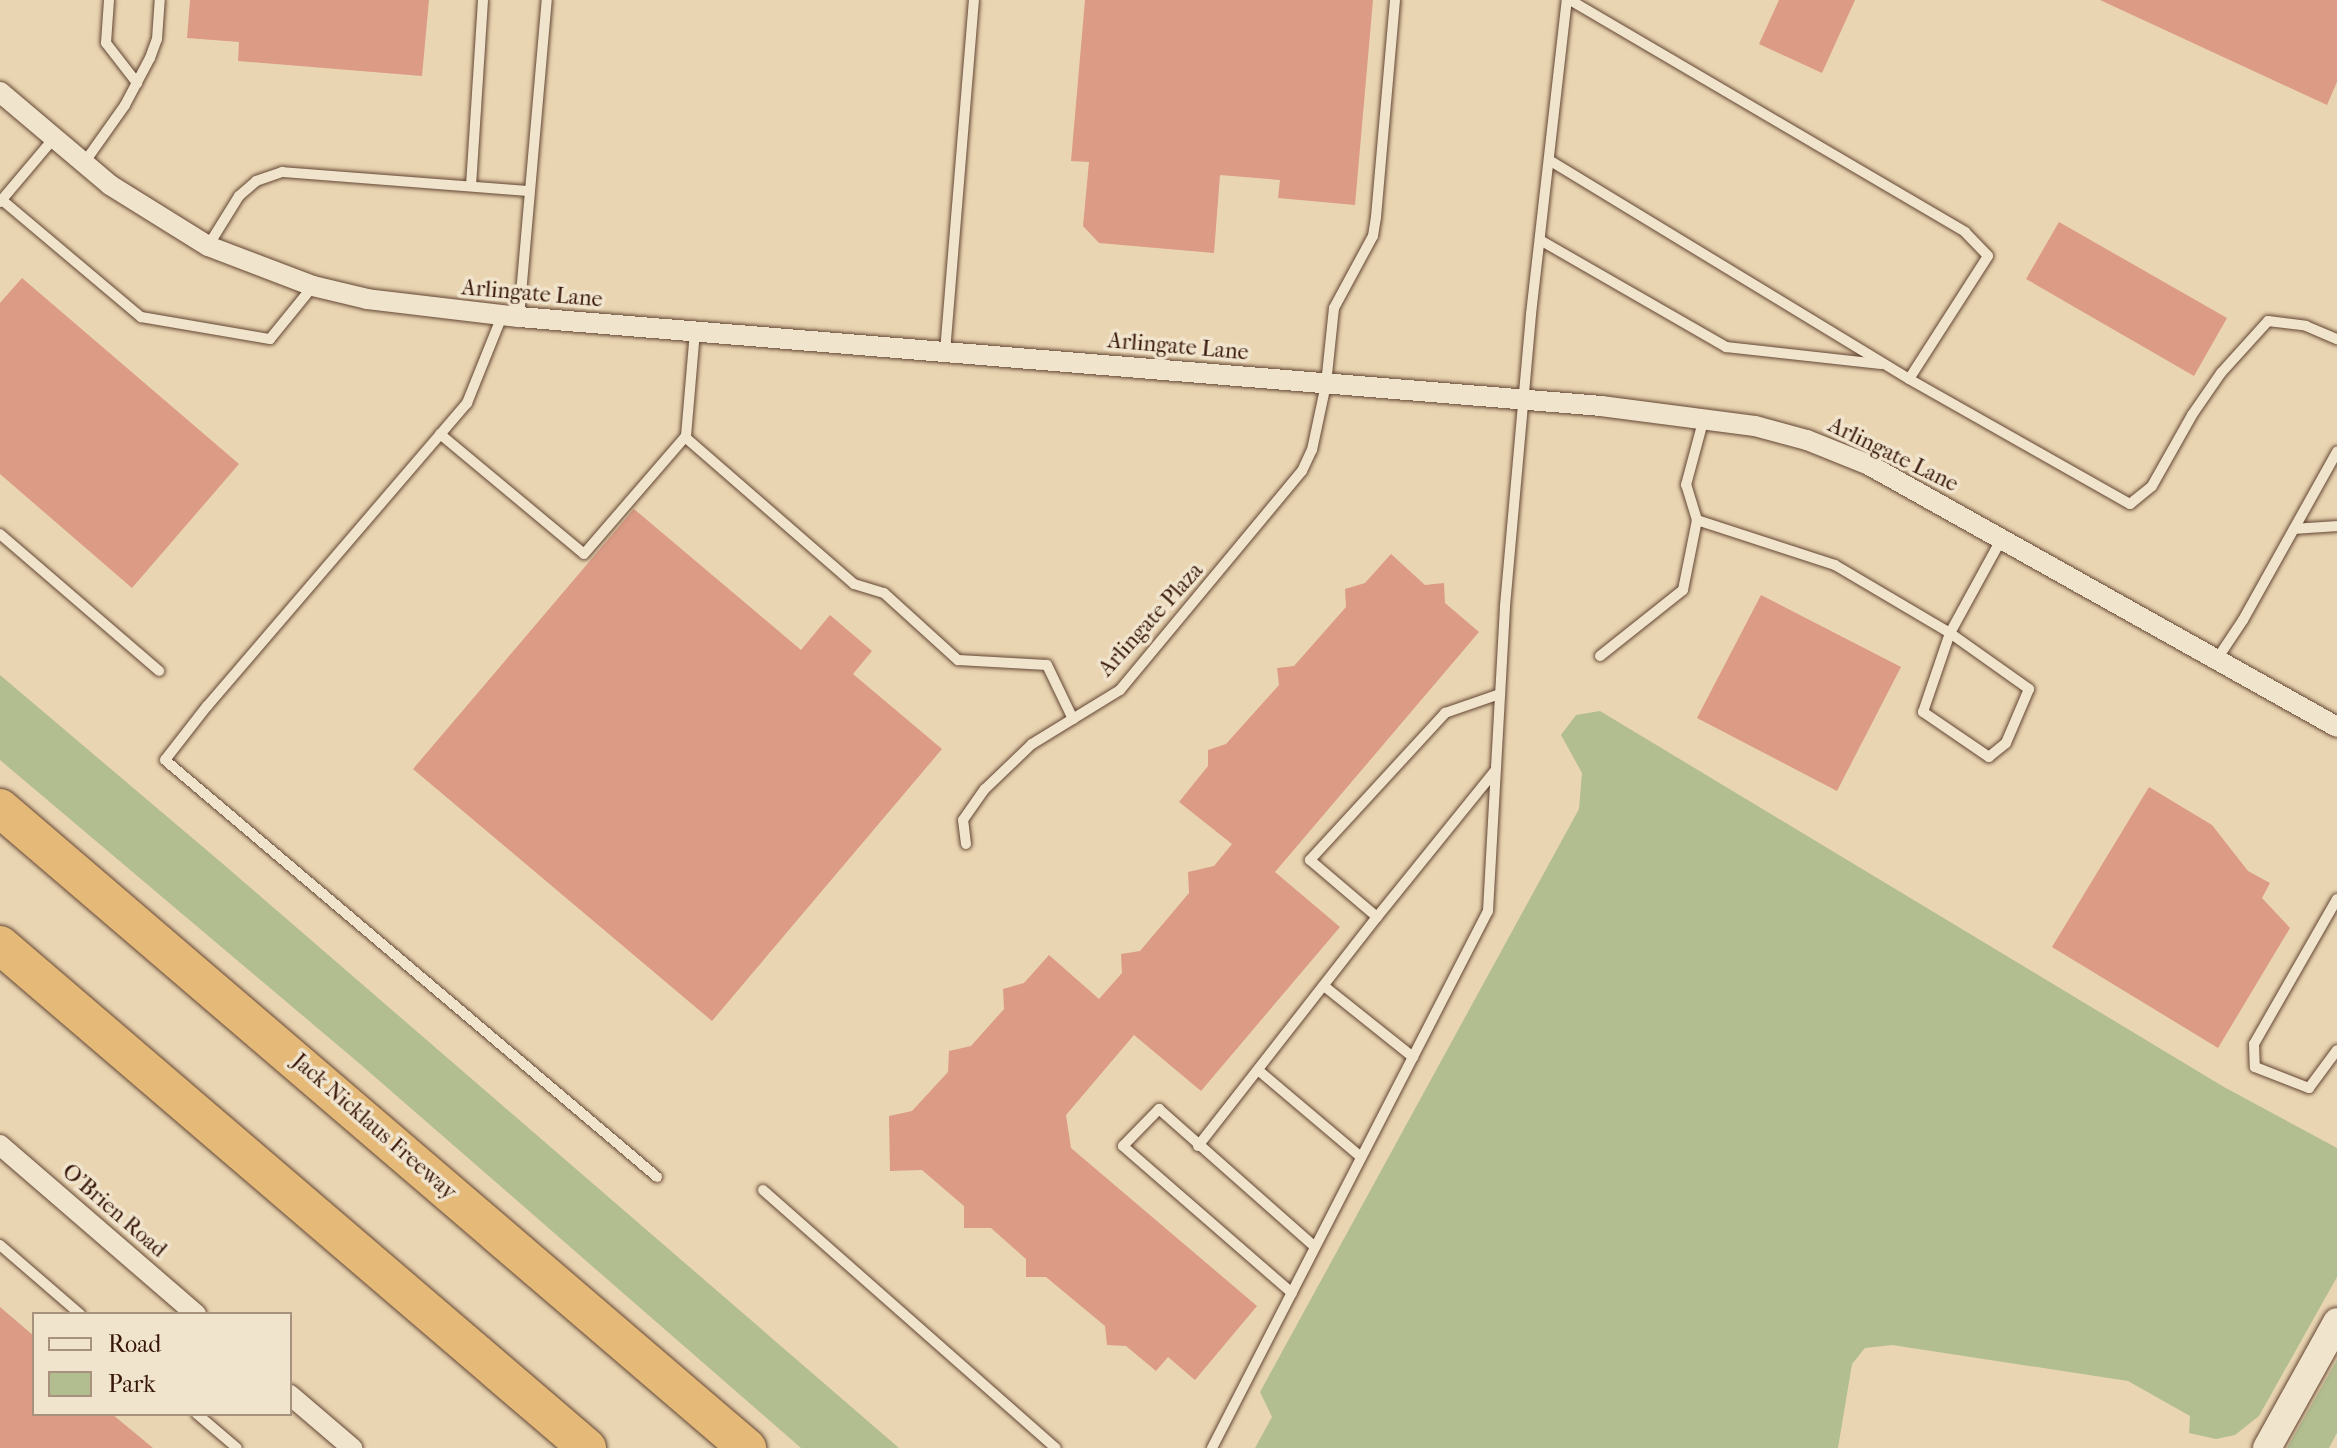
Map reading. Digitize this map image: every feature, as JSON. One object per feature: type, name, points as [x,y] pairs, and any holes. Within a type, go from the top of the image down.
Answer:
[{"type":"highway","name":"Jack Nicklaus Freeway","points":[[0,808],[747,1448]]},
{"type":"highway","points":[[0,945],[587,1448]]},
{"type":"main road","points":[[2267,1448],[2337,1322]]},
{"type":"street","name":"Arlingate Lane","points":[[0,92],[84,163],[158,217],[208,246],[313,286],[424,309],[1526,400],[1704,417],[1807,440],[1869,465],[2337,727]]},
{"type":"street","name":"O'Brien Road","points":[[0,1145],[194,1312]]},
{"type":"street","points":[[292,1397],[352,1448]]},
{"type":"lane","points":[[109,0],[106,43],[137,83]]},
{"type":"lane","points":[[84,163],[137,83],[157,39],[160,0]]},
{"type":"lane","points":[[471,186],[483,0]]},
{"type":"lane","points":[[547,0],[529,191],[510,317],[467,403],[207,706],[165,760],[657,1177]]},
{"type":"lane","points":[[945,352],[974,0]]},
{"type":"lane","name":"Arlingate Plaza","points":[[966,844],[963,820],[985,789],[1032,744],[1120,690],[1285,495],[1312,450],[1326,384],[1334,308],[1373,236],[1395,0]]},
{"type":"lane","points":[[1212,1448],[1488,911],[1505,606],[1540,240],[1568,0],[1965,232],[1988,256],[1909,379]]},
{"type":"lane","points":[[54,138],[1,201],[141,317],[270,339],[313,286]]},
{"type":"lane","points":[[1549,160],[1909,379],[2130,504],[2152,486],[2192,415],[2221,373],[2268,321],[2306,326],[2337,339]]},
{"type":"lane","points":[[208,246],[239,196],[256,181],[282,172],[529,191]]},
{"type":"lane","points":[[1540,240],[1726,347],[1884,364]]},
{"type":"lane","points":[[440,434],[584,554],[685,437],[695,331]]},
{"type":"lane","points":[[1600,656],[1683,590],[1697,520],[1686,485],[1704,417]]},
{"type":"lane","points":[[685,437],[854,584],[884,593],[958,660],[1047,665],[1073,719]]},
{"type":"lane","points":[[2217,659],[2243,620],[2337,452]]},
{"type":"lane","points":[[1697,520],[1835,565],[1950,633],[2029,689],[2006,743],[1989,757],[1923,712],[1950,633],[2002,538]]},
{"type":"lane","points":[[2294,529],[2337,526]]},
{"type":"lane","points":[[0,534],[159,671]]},
{"type":"lane","points":[[1377,917],[1310,860],[1445,713],[1500,694]]},
{"type":"lane","points":[[1198,1146],[1495,771]]},
{"type":"lane","points":[[2337,899],[2254,1044],[2255,1067],[2309,1088],[2337,1050]]},
{"type":"lane","points":[[1324,986],[1413,1057]]},
{"type":"lane","points":[[1258,1070],[1361,1157]]},
{"type":"lane","points":[[1292,1293],[1123,1146],[1159,1109],[1315,1247]]},
{"type":"lane","points":[[763,1190],[1056,1448]]},
{"type":"lane","points":[[0,1245],[78,1312]]},
{"type":"lane","points":[[199,1416],[237,1448]]},
{"type":"green space","points":[[0,675],[899,1448],[801,1448],[360,1064],[0,760]]},
{"type":"green space","points":[[1600,711],[2224,1087],[2337,1148],[2337,1277],[2259,1416],[2235,1435],[2216,1439],[2189,1433],[2190,1416],[2128,1381],[1892,1345],[1865,1348],[1852,1364],[1838,1448],[1255,1448],[1272,1417],[1260,1392],[1579,809],[1582,773],[1561,735],[1576,715]]},
{"type":"green space","points":[[2337,1360],[2337,1433],[2329,1448],[2287,1448]]},
{"type":"building","points":[[190,0],[429,0],[422,76],[238,61],[239,42],[187,38]]},
{"type":"building","points":[[1085,0],[1373,0],[1355,205],[1278,198],[1280,180],[1220,175],[1214,253],[1099,243],[1083,226],[1089,162],[1071,161]]},
{"type":"building","points":[[1779,0],[1855,0],[1822,73],[1759,44]]},
{"type":"building","points":[[2100,0],[2337,0],[2337,82],[2327,105]]},
{"type":"building","points":[[2059,222],[2227,318],[2194,376],[2026,279]]},
{"type":"building","points":[[22,278],[239,464],[132,588],[0,474],[0,303]]},
{"type":"building","points":[[634,509],[801,650],[830,615],[872,651],[853,674],[942,749],[712,1021],[413,769]]},
{"type":"building","points":[[1391,554],[1425,585],[1444,583],[1445,603],[1479,632],[1275,872],[1340,927],[1201,1091],[1134,1035],[1066,1115],[1071,1148],[1257,1306],[1195,1380],[1168,1357],[1156,1371],[1126,1346],[1107,1345],[1105,1326],[1046,1277],[1026,1277],[1026,1259],[991,1228],[964,1228],[964,1206],[922,1170],[890,1171],[889,1116],[912,1111],[948,1072],[949,1051],[971,1046],[1004,1009],[1003,989],[1024,983],[1049,955],[1099,999],[1122,973],[1121,954],[1140,951],[1189,893],[1188,872],[1214,866],[1232,844],[1179,802],[1208,766],[1208,750],[1226,744],[1279,685],[1277,668],[1294,666],[1346,607],[1345,589],[1365,583]]},
{"type":"building","points":[[1761,595],[1901,667],[1837,791],[1697,718]]},
{"type":"building","points":[[2149,787],[2212,825],[2248,871],[2270,883],[2262,898],[2290,928],[2218,1048],[2052,947]]},
{"type":"building","points":[[0,1307],[32,1334],[32,1416],[114,1416],[153,1448],[0,1448]]}]
